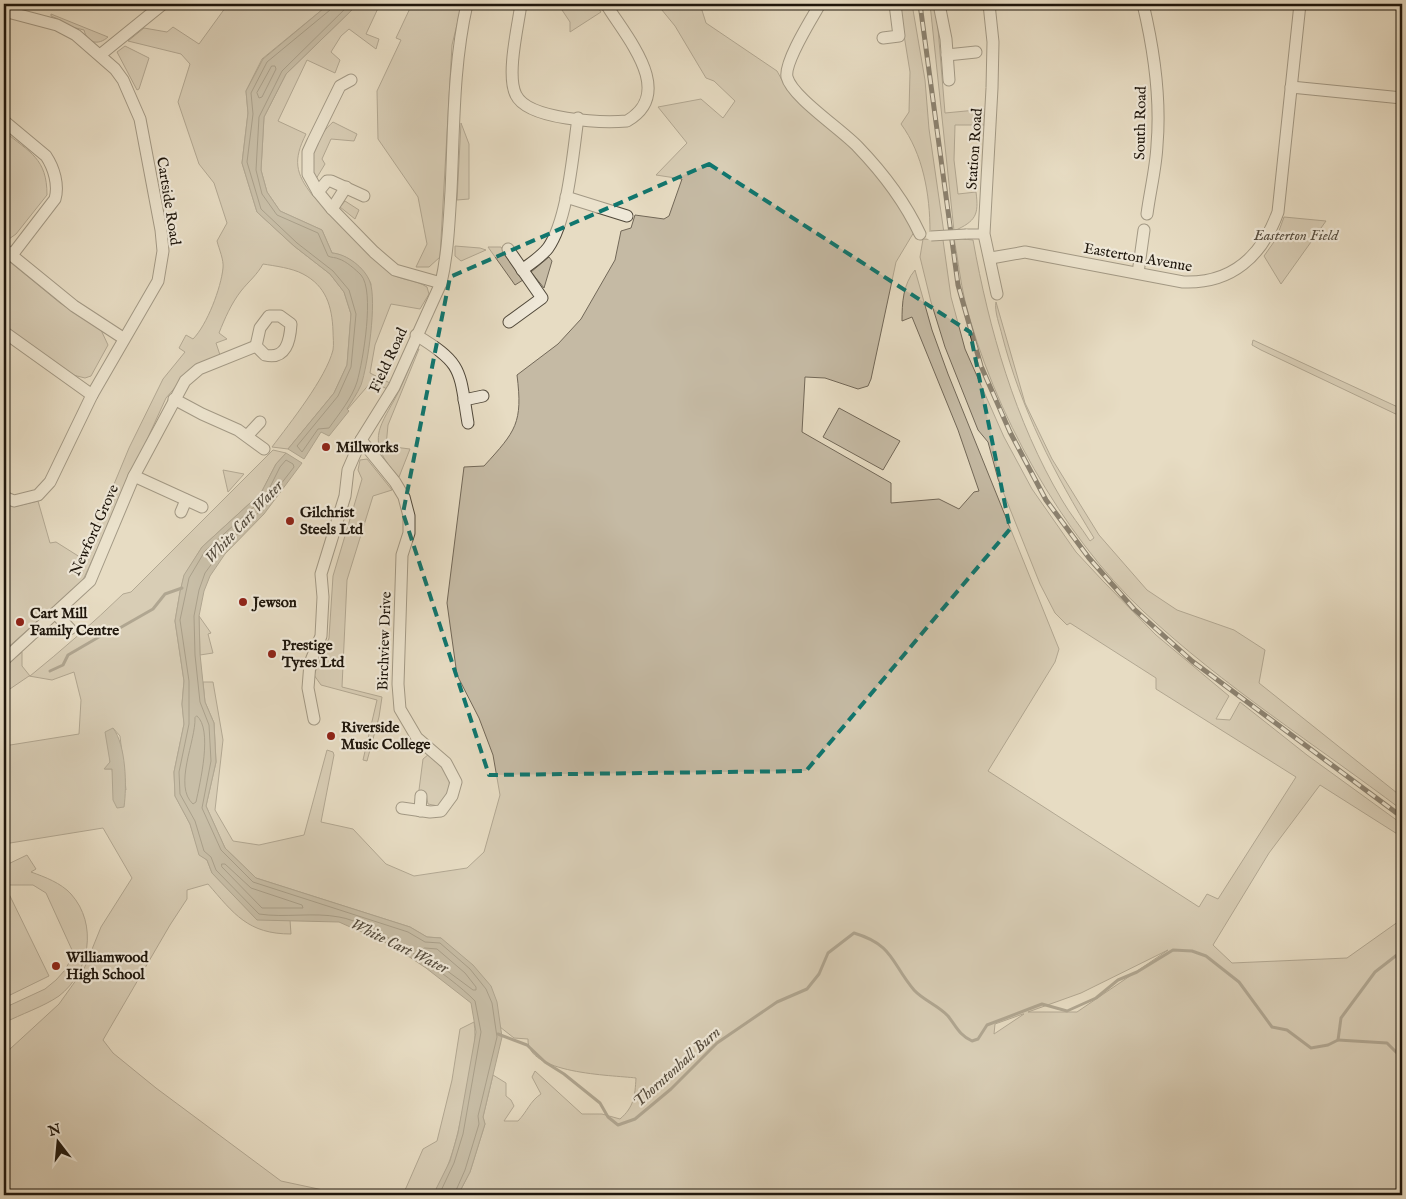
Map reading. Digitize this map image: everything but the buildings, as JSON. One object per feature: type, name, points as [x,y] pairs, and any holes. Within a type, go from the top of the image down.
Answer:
[{"type":"street","points":[[100,55],[163,4]]},
{"type":"street","name":"Field Road","points":[[314,719],[308,683],[310,663],[320,636],[323,597],[321,574],[345,496],[348,470],[361,440],[394,388],[416,335],[441,283],[446,256],[459,47],[467,4]]},
{"type":"street","points":[[521,4],[512,78],[516,95],[524,105],[535,112],[578,118],[627,121],[641,109],[649,90],[647,71],[606,4]]},
{"type":"street","points":[[820,4],[790,62],[787,76],[795,92],[842,130],[893,187],[925,235],[984,234]]},
{"type":"street","points":[[883,38],[899,36],[895,4]]},
{"type":"street","points":[[939,4],[949,80]]},
{"type":"street","name":"Station Road","points":[[989,4],[993,42],[984,234],[991,258],[997,294]]},
{"type":"street","name":"South Road","points":[[1138,273],[1157,146],[1158,106],[1154,61],[1143,4]]},
{"type":"street","name":"Easterton Avenue","points":[[991,258],[1025,252],[1183,282],[1198,283],[1227,274],[1240,267],[1259,250],[1278,212],[1300,4]]},
{"type":"street","name":"Cartside Road","points":[[4,11],[57,26],[76,34],[100,55],[122,80],[140,120],[162,241],[158,281],[146,305],[123,338],[92,395],[44,492],[14,501],[4,497]]},
{"type":"street","points":[[947,56],[976,52]]},
{"type":"street","points":[[351,80],[340,86],[308,152],[308,174],[318,192],[332,209],[374,252],[395,270],[441,283]]},
{"type":"street","points":[[1291,87],[1402,98]]},
{"type":"street","points":[[522,270],[539,258],[554,237],[566,197],[578,118]]},
{"type":"street","points":[[4,121],[46,156],[51,164],[57,192],[55,198],[8,252],[74,306],[123,338]]},
{"type":"street","points":[[318,192],[327,181],[346,187],[364,196]]},
{"type":"street","points":[[332,209],[346,187]]},
{"type":"street","points":[[566,197],[627,216]]},
{"type":"street","points":[[508,249],[542,298],[508,322]]},
{"type":"street","points":[[4,332],[92,395]]},
{"type":"street","points":[[416,335],[441,350],[454,362],[458,370],[468,423]]},
{"type":"street","name":"Newford Grove","points":[[4,660],[86,586],[93,576],[134,476],[174,399],[185,382],[199,369],[256,346]]},
{"type":"street","points":[[464,400],[483,396]]},
{"type":"street","points":[[174,399],[248,436],[264,449]]},
{"type":"street","points":[[248,436],[260,422]]},
{"type":"street","name":"Birchview Drive","points":[[361,440],[404,497],[409,516],[409,533],[402,555],[398,684],[400,709],[417,738],[446,763],[456,782],[452,796],[441,811],[402,808]]},
{"type":"street","name":"Newford Grove","points":[[134,476],[202,507]]},
{"type":"street","points":[[181,512],[186,500]]},
{"type":"street","points":[[56,614],[70,629]]},
{"type":"street","points":[[420,810],[421,796]]},
{"type":"highlighted area","points":[[709,164],[970,332],[1010,529],[806,771],[489,775],[403,513],[450,277]]},
{"type":"green space","points":[[228,4],[329,4],[262,59],[246,91],[248,113],[242,163],[257,212],[294,246],[330,274],[344,292],[351,314],[347,365],[334,393],[288,449],[272,447],[307,400],[323,374],[333,350],[333,331],[329,305],[317,284],[299,272],[263,264],[231,306],[219,333],[227,339],[216,343],[220,355],[185,376],[166,398],[83,580],[4,651],[4,504],[17,506],[38,501],[50,543],[56,542],[83,559],[129,448],[163,379],[185,352],[179,348],[186,335],[193,339],[198,333],[208,316],[216,296],[223,265],[217,241],[227,223],[214,183],[199,164],[178,102],[190,64],[181,54],[128,41],[144,28],[167,32],[173,27],[199,44]]},
{"type":"green space","points":[[358,4],[380,4],[366,34],[379,39],[376,49],[349,29],[341,36],[331,52],[340,60],[335,73],[307,60],[278,121],[306,134],[299,151],[298,166],[302,180],[313,196],[388,271],[397,277],[427,287],[429,294],[420,309],[391,304],[375,345],[370,373],[390,383],[387,389],[372,381],[347,410],[371,284],[364,273],[350,260],[332,253],[322,230],[280,211],[267,192],[261,170],[264,117],[286,74]]},
{"type":"green space","points":[[412,4],[462,4],[452,45],[440,257],[429,267],[416,267],[427,244],[418,197],[378,139],[377,91],[401,40],[396,38]]},
{"type":"green space","points":[[558,4],[595,4],[601,12],[570,32],[570,22]]},
{"type":"green space","points":[[657,4],[700,4],[706,23],[777,71],[788,91],[848,141],[896,198],[914,232],[896,262],[868,386],[858,389],[825,378],[805,377],[802,432],[891,483],[891,503],[939,499],[959,509],[974,492],[979,491],[958,430],[912,317],[902,321],[906,288],[915,270],[932,330],[948,374],[1059,649],[1055,662],[988,771],[1199,907],[1207,894],[1218,899],[1296,777],[1156,689],[1156,678],[1070,623],[1067,625],[1055,613],[1040,584],[998,479],[988,442],[978,430],[945,347],[920,257],[923,239],[943,240],[951,297],[965,349],[1004,437],[1032,489],[1076,552],[1156,635],[1229,696],[1216,719],[1230,720],[1240,702],[1307,755],[1402,824],[1402,837],[1320,785],[1269,853],[1213,945],[1232,963],[1347,958],[1402,919],[1402,1195],[458,1195],[470,1172],[485,1124],[483,1117],[493,1075],[506,1083],[506,1096],[514,1106],[504,1121],[518,1121],[541,1094],[532,1077],[535,1071],[582,1114],[602,1114],[620,1119],[625,1115],[633,1101],[636,1078],[590,1074],[555,1066],[541,1059],[531,1051],[528,1039],[514,1038],[500,1027],[441,938],[427,937],[410,927],[256,878],[225,848],[206,806],[216,762],[214,723],[205,702],[203,682],[213,682],[223,740],[215,810],[233,841],[259,845],[304,835],[327,750],[333,752],[334,755],[321,822],[353,829],[386,864],[414,876],[467,868],[484,852],[500,795],[493,755],[479,718],[457,675],[447,603],[464,467],[484,466],[510,434],[518,416],[519,391],[517,375],[558,344],[581,319],[615,260],[621,231],[631,228],[635,215],[664,219],[669,216],[682,179],[656,175],[687,143],[658,107],[701,99],[723,118],[735,101],[714,81],[706,78],[675,26]],"holes":[[[1168,950],[1077,1012],[1028,1012],[1081,993]],[[1024,1014],[994,1034],[995,1024]]]},
{"type":"green space","points":[[899,4],[912,4],[925,80],[929,129],[944,233],[930,232],[929,203],[924,175],[915,148],[901,124],[909,112],[910,72]]},
{"type":"green space","points":[[930,4],[936,4],[945,113],[987,109],[985,125],[955,125],[954,160],[958,194],[976,192],[977,206],[971,220],[954,231]]},
{"type":"green space","points":[[51,14],[108,37],[100,42],[93,42],[85,34],[84,30],[60,24],[58,19],[51,16]]},
{"type":"green space","points":[[125,46],[149,58],[139,89],[137,90],[117,52]]},
{"type":"green space","points":[[333,122],[357,134],[354,141],[331,139],[322,159],[325,164],[316,179],[312,172],[311,164],[314,148],[322,133]]},
{"type":"green space","points":[[461,123],[469,144],[469,199],[457,200]]},
{"type":"green space","points":[[4,131],[29,151],[40,164],[44,172],[47,195],[16,234],[9,239],[4,239]]},
{"type":"green space","points":[[345,201],[359,210],[355,219],[340,207]]},
{"type":"green space","name":"Easterton Field","points":[[1284,217],[1326,221],[1281,284],[1264,256],[1276,239]]},
{"type":"green space","points":[[954,238],[973,240],[996,341],[1017,406],[1045,470],[1065,505],[1090,541],[1094,538],[1052,465],[1029,415],[1010,362],[996,310],[996,302],[1025,403],[1052,459],[1099,535],[1147,590],[1177,610],[1234,630],[1265,650],[1259,683],[1402,797],[1402,810],[1238,690],[1174,639],[1114,581],[1085,546],[1058,508],[1034,468],[1012,427],[993,385],[977,343],[965,301]]},
{"type":"green space","points":[[455,246],[486,250],[461,261],[455,256]]},
{"type":"green space","points":[[488,247],[501,247],[523,280],[515,285]]},
{"type":"green space","points":[[4,257],[60,303],[101,330],[108,345],[91,376],[85,378],[73,375],[4,326]]},
{"type":"green space","points":[[549,257],[552,261],[544,288],[531,272]]},
{"type":"green space","points":[[1253,340],[1402,409],[1402,417],[1261,350],[1252,345]]},
{"type":"green space","points":[[416,349],[419,349],[388,425],[386,446],[410,449],[399,477],[381,453],[378,442],[379,433]]},
{"type":"green space","points":[[839,408],[900,441],[883,470],[823,437]]},
{"type":"green space","points":[[273,450],[286,453],[276,464],[261,493],[202,547],[184,576],[175,621],[184,681],[182,704],[184,724],[174,772],[175,796],[190,824],[200,855],[207,860],[212,873],[257,919],[290,920],[291,934],[264,930],[243,920],[234,913],[208,884],[187,890],[187,899],[103,1040],[113,1053],[156,1088],[281,1181],[323,1190],[329,1195],[4,1195],[4,1065],[10,1049],[59,1004],[84,969],[101,927],[132,878],[103,828],[4,844],[4,746],[79,734],[81,700],[74,672],[52,680],[29,676],[4,693],[4,667],[22,652],[22,666],[30,676],[123,594],[131,592]],"holes":[[[113,728],[120,736],[126,790],[113,776],[112,769],[105,769],[110,762]]]},
{"type":"green space","points":[[367,459],[392,490],[373,496],[347,580],[342,687],[382,697],[379,717],[367,761],[363,760],[377,700],[321,685],[314,675],[329,638],[333,576],[362,479],[358,470],[360,460]]},
{"type":"green space","points":[[223,470],[244,474],[228,492]]},
{"type":"green space","points":[[199,616],[211,633],[208,634],[213,653],[200,655]]},
{"type":"green space","points":[[429,754],[446,773],[448,778],[448,791],[438,806],[428,804],[426,794],[419,790],[423,759]]},
{"type":"green space","points":[[27,855],[36,869],[31,872],[58,884],[71,894],[80,906],[85,919],[87,947],[84,961],[70,986],[46,1004],[4,1023],[4,1008],[45,989],[65,970],[72,957],[72,950],[46,893],[33,885],[4,885],[4,866]]},
{"type":"green space","points":[[9,894],[49,976],[4,998],[4,896]]},
{"type":"green space","points":[[474,1022],[475,1043],[457,1137],[447,1167],[433,1195],[400,1195],[406,1188],[423,1149],[437,1141],[452,1080],[460,1029]]},
{"type":"water","points":[[329,4],[358,4],[286,74],[264,117],[261,170],[267,192],[280,211],[322,230],[332,253],[344,256],[360,267],[370,282],[373,303],[369,349],[361,385],[347,409],[349,411],[329,436],[321,432],[304,459],[288,449],[334,393],[347,365],[351,314],[344,292],[330,274],[294,246],[257,212],[242,163],[248,113],[246,91],[263,59]]},
{"type":"water","name":"White Cart Water","points":[[286,453],[302,463],[264,514],[225,554],[210,576],[204,591],[199,616],[200,654],[205,702],[214,723],[216,762],[206,806],[225,848],[256,878],[410,927],[427,937],[441,938],[473,965],[491,986],[497,1002],[502,1037],[483,1117],[485,1124],[470,1172],[458,1195],[433,1195],[450,1161],[458,1133],[476,1032],[471,1003],[426,968],[393,946],[339,922],[257,920],[212,873],[207,860],[199,855],[190,824],[175,796],[174,772],[184,724],[182,704],[184,681],[175,621],[184,575],[202,547],[261,493],[276,464]]},
{"type":"water","points":[[113,728],[121,745],[125,777],[124,807],[117,808],[113,800],[112,769],[104,769],[110,762],[105,732]]},
{"type":"waterway","points":[[50,671],[63,665],[68,655],[153,609],[165,594],[182,588]]},
{"type":"waterway","name":"Thorntonhall Burn","points":[[498,1034],[527,1045],[545,1062],[564,1074],[600,1103],[608,1117],[618,1125],[635,1119],[671,1089],[717,1043],[777,1002],[807,989],[819,974],[828,953],[854,933],[877,943],[884,949],[914,990],[944,1012],[961,1033],[972,1041],[978,1039],[987,1025],[1042,1004],[1067,1011],[1096,998],[1118,980],[1137,972],[1173,950],[1192,951],[1206,956],[1239,982],[1272,1027],[1287,1030],[1311,1048],[1328,1045],[1338,1040],[1341,1018],[1375,972],[1402,951]]},
{"type":"waterway","points":[[1338,1040],[1387,1043],[1402,1058]]},
{"type":"railway","points":[[920,4],[958,285],[981,366],[1010,432],[1046,500],[1089,558],[1134,609],[1192,661],[1402,817]]},
{"type":"place","name":"Millworks","points":[[326,447]]},
{"type":"place","name":"Gilchrist Steels Ltd","points":[[290,521]]},
{"type":"place","name":"Jewson","points":[[243,602]]},
{"type":"place","name":"Cart Mill Family Centre","points":[[20,622]]},
{"type":"place","name":"Prestige Tyres Ltd","points":[[272,654]]},
{"type":"place","name":"Riverside Music College","points":[[331,736]]},
{"type":"place","name":"Williamwood High School","points":[[56,966]]}]
